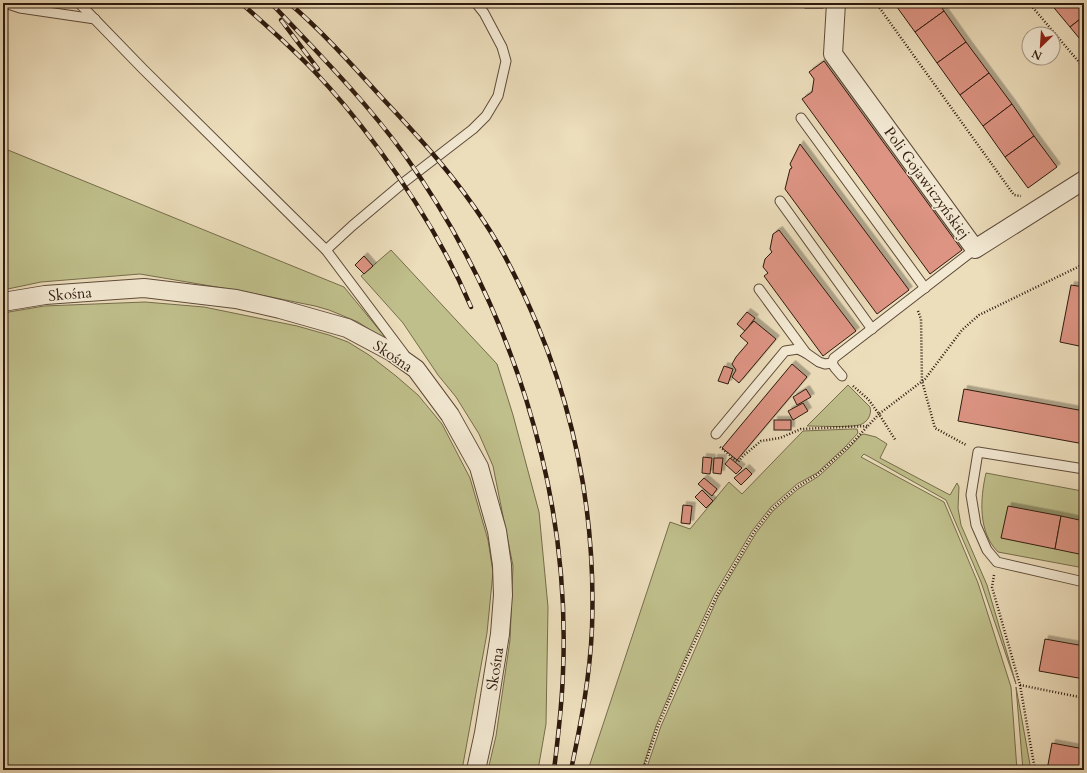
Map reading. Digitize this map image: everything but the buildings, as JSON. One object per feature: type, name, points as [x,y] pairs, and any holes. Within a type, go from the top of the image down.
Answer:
[{"type":"street","name":"Poli Gojawiczyńskiej","points":[[836,3],[833,54],[975,249],[1084,180]]},
{"type":"street","name":"Skośna","points":[[3,302],[45,295],[144,288],[236,299],[280,309],[347,328],[392,352],[416,369],[450,415],[479,467],[497,531],[502,566],[500,634],[484,733],[476,770]]},
{"type":"lane","points":[[5,3],[20,8],[95,19]]},
{"type":"lane","points":[[80,3],[148,74],[326,250],[416,369]]},
{"type":"lane","points":[[326,250],[403,183],[474,129],[486,116],[498,96],[506,61],[502,47],[484,13],[476,3]]},
{"type":"lane","points":[[801,118],[925,288]]},
{"type":"lane","points":[[780,201],[872,329]]},
{"type":"lane","points":[[832,363],[834,358],[975,249]]},
{"type":"lane","points":[[759,289],[806,353]]},
{"type":"lane","points":[[716,434],[785,351],[798,349],[819,362],[825,364],[832,363]]},
{"type":"lane","points":[[832,363],[842,376]]},
{"type":"lane","points":[[1084,469],[978,452],[972,495],[976,525],[987,550],[997,562],[1084,582]]},
{"type":"path","points":[[876,3],[1014,195],[1026,197]]},
{"type":"path","points":[[1029,3],[1084,68]]},
{"type":"path","points":[[643,770],[658,726],[716,597],[754,532],[772,509],[797,487],[818,474],[853,442],[879,414],[922,382],[962,330],[979,315],[1084,264]]},
{"type":"path","points":[[910,299],[920,313],[922,382],[935,428],[978,452]]},
{"type":"path","points":[[842,376],[868,399],[896,441]]},
{"type":"path","points":[[716,434],[714,442],[738,462],[761,441],[780,438],[801,429],[867,426]]},
{"type":"path","points":[[997,562],[992,587],[1020,685],[1035,770]]},
{"type":"path","points":[[1020,685],[1084,698]]},
{"type":"green space","points":[[3,148],[344,287],[390,343],[358,322],[315,306],[246,292],[140,274],[41,282],[3,290]]},
{"type":"green space","points":[[391,250],[497,364],[513,415],[539,512],[548,607],[546,724],[538,770],[488,770],[496,736],[510,640],[513,566],[493,466],[479,434],[456,397],[438,375],[403,323],[361,276]]},
{"type":"green space","points":[[145,302],[204,307],[297,326],[348,342],[369,355],[418,395],[442,424],[470,478],[488,540],[493,572],[487,633],[462,770],[3,770],[3,313],[44,306]]},
{"type":"green space","points":[[848,385],[870,407],[870,415],[866,421],[862,424],[852,426],[807,426]]},
{"type":"green space","points":[[857,429],[858,433],[845,447],[817,473],[797,484],[771,507],[752,531],[714,595],[656,726],[642,770],[588,770],[670,522],[690,529],[729,482],[742,494],[803,431]]},
{"type":"green space","points":[[864,434],[876,437],[887,444],[880,458],[950,495],[957,483],[959,487],[958,508],[961,525],[987,585],[1016,684],[981,582],[946,500],[864,454],[861,457],[944,502],[978,583],[1011,687],[1017,770],[646,770],[661,726],[718,597],[756,533],[773,511],[798,489],[819,476],[861,435]]},
{"type":"green space","points":[[986,473],[1082,491],[1084,480],[1084,568],[998,552],[991,544],[987,535],[982,515]]},
{"type":"green space","points":[[1016,687],[1031,770],[1023,770]]},
{"type":"railway","points":[[241,3],[314,71],[355,118],[392,167],[417,205],[452,265],[471,307]]},
{"type":"railway","points":[[271,3],[373,114],[404,154],[442,211],[475,272],[503,335],[526,400],[544,467],[556,535],[563,603],[563,672],[561,709],[554,770]]},
{"type":"railway","points":[[289,3],[326,37],[450,174],[474,206],[502,251],[543,338],[569,419],[586,502],[590,544],[592,586],[591,646],[584,699],[571,770]]},
{"type":"railway","points":[[281,20],[318,69]]}]
